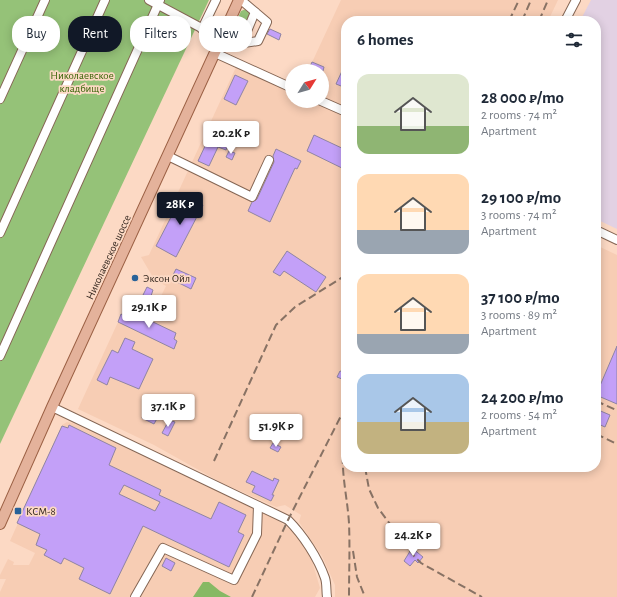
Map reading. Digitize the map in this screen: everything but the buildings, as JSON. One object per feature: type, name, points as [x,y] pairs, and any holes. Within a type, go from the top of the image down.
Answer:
[{"type":"main road","name":"Николаевское шоссе","points":[[232,16],[240,0]]},
{"type":"main road","name":"Николаевское шоссе","points":[[1,517],[215,52]]},
{"type":"street","points":[[0,99],[44,0]]},
{"type":"street","points":[[0,233],[105,0]]},
{"type":"street","points":[[149,0],[159,2],[199,27]]},
{"type":"street","points":[[208,16],[216,0]]},
{"type":"street","points":[[240,0],[267,22],[258,41],[252,41]]},
{"type":"street","points":[[568,16],[576,0]]},
{"type":"street","points":[[0,356],[159,2]]},
{"type":"street","points":[[252,27],[258,14]]},
{"type":"street","points":[[229,52],[285,84]]},
{"type":"street","points":[[329,105],[341,110]]},
{"type":"street","points":[[168,156],[252,197],[269,160]]},
{"type":"street","points":[[601,232],[617,240]]},
{"type":"street","points":[[52,407],[288,520],[298,530],[311,549],[326,579],[327,597]]},
{"type":"street","points":[[135,597],[163,548],[234,580],[257,534],[258,506]]},
{"type":"shaded area","points":[[341,0],[558,0],[550,16],[341,16],[341,106],[329,100],[329,64],[311,64]]},
{"type":"shaded area","points":[[591,0],[617,0],[617,229],[601,221],[601,16],[583,16]]},
{"type":"shaded area","points":[[237,65],[285,87],[285,108],[329,107],[341,113],[341,472],[601,472],[601,247],[617,255],[617,597],[335,597],[335,585],[322,556],[299,522],[301,515],[285,505],[276,507],[222,483],[154,445],[78,409],[124,309],[149,320],[166,286],[154,279],[141,257],[149,255]]},
{"type":"shaded area","points":[[67,422],[73,423],[277,520],[292,531],[310,554],[320,588],[315,597],[0,597],[0,592],[6,579],[0,579],[0,575],[8,559],[14,562],[13,565],[29,565],[35,553],[10,541],[62,425]]},
{"type":"green space","name":"Николаевское кладбище","points":[[0,0],[209,0],[201,16],[199,16],[199,21],[191,38],[191,16],[130,16],[130,52],[185,52],[0,444]]},
{"type":"green space","points":[[246,9],[250,12],[248,16],[239,16],[241,11]]},
{"type":"green space","points":[[203,582],[209,582],[220,591],[231,597],[193,597]]},
{"type":"railway","points":[[511,16],[519,0]]},
{"type":"railway","points":[[524,16],[531,0]]},
{"type":"railway","points":[[541,16],[548,0]]},
{"type":"railway","points":[[214,461],[276,325],[295,307],[341,278]]},
{"type":"railway","points":[[601,403],[616,410]]},
{"type":"railway","points":[[252,597],[288,520],[341,416]]},
{"type":"railway","points":[[601,436],[617,444]]},
{"type":"railway","points":[[344,472],[349,523],[349,597]]},
{"type":"railway","points":[[366,472],[369,489],[378,508],[414,556],[421,563],[482,597]]},
{"type":"railway","points":[[353,551],[357,577],[365,597]]},
{"type":"place","name":"Эксон Ойл","points":[[135,278]]},
{"type":"place","name":"КСМ-8","points":[[18,511]]}]
